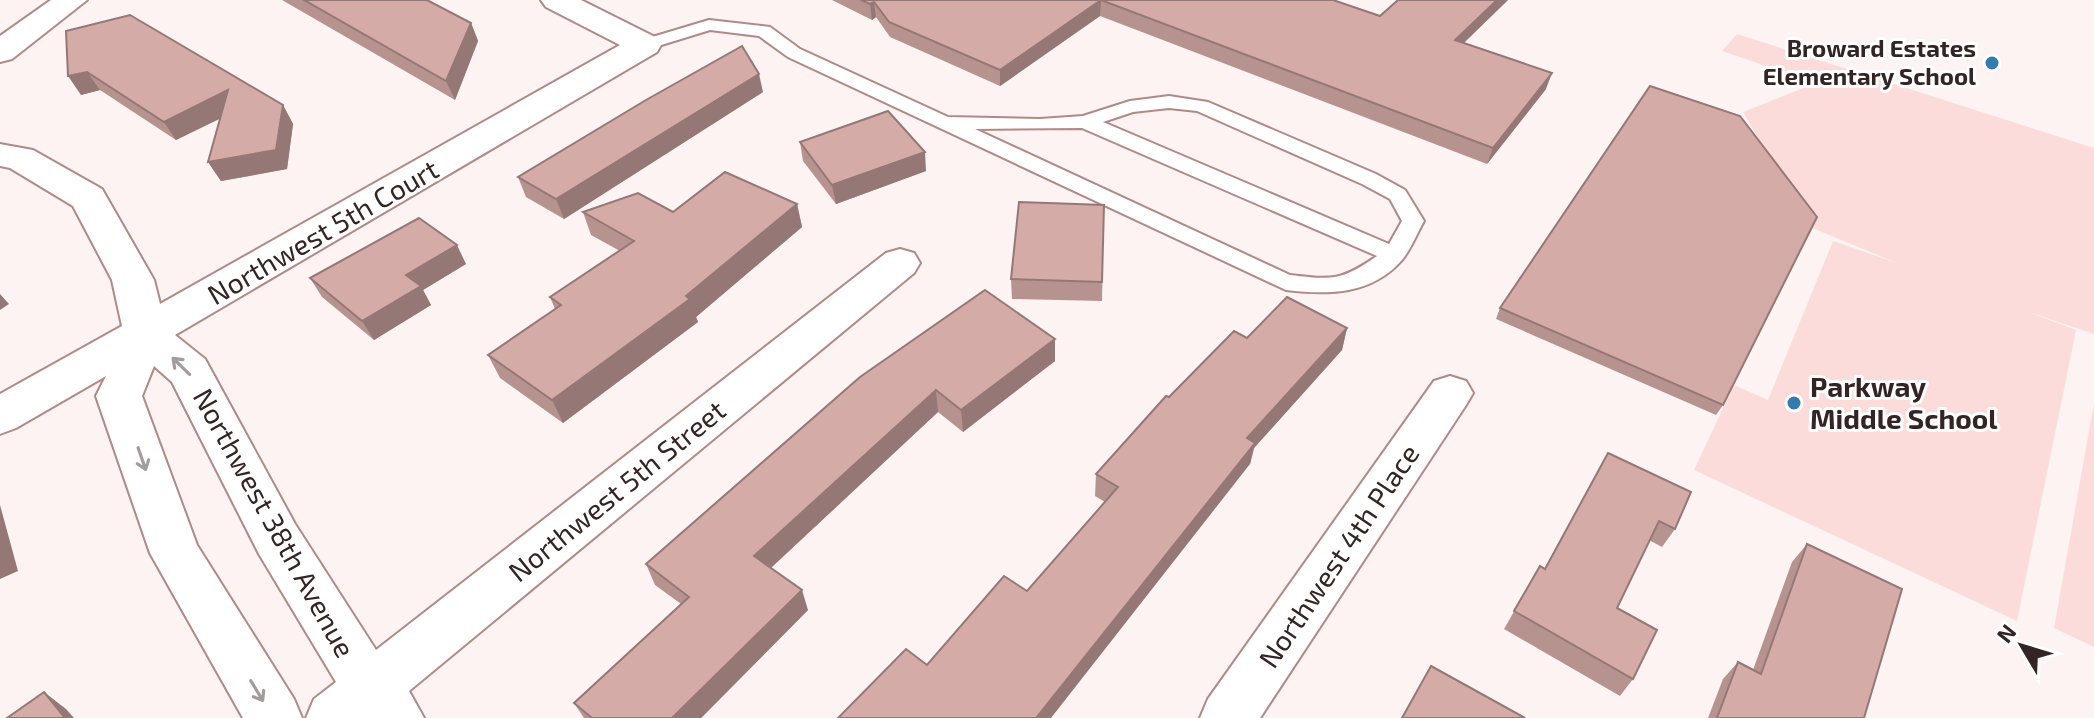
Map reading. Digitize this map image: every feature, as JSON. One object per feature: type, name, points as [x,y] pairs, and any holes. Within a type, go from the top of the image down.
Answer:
[{"type":"street","points":[[0,52],[71,0]]},
{"type":"street","points":[[557,0],[645,45]]},
{"type":"street","name":"Northwest 5th Court","points":[[0,416],[146,335],[645,45]]},
{"type":"street","points":[[0,155],[20,158],[88,198],[133,280],[146,335],[119,396],[175,553],[274,718]]},
{"type":"street","name":"Northwest 5th Street","points":[[366,708],[900,263]]},
{"type":"street","name":"Northwest 38th Avenue","points":[[146,335],[189,371],[366,708]]},
{"type":"street","name":"Northwest 4th Place","points":[[1228,718],[1450,393]]},
{"type":"lane","points":[[645,45],[709,25],[764,31],[794,53],[1286,282],[1321,286],[1356,282],[1394,255],[1413,221],[1398,195],[1369,179],[1201,106],[1169,102],[1130,107],[1085,122],[1040,125],[948,123]]},
{"type":"lane","points":[[1085,122],[1394,255]]},
{"type":"shaded area","points":[[1737,34],[2094,148],[2094,334],[2026,311],[2076,330],[2017,621],[1694,470],[1734,385],[1768,400],[1833,241],[1897,263],[1810,227],[1743,112],[1816,83],[1722,51]]},
{"type":"shaded area","points":[[2094,403],[2094,647],[2054,628]]},
{"type":"building","points":[[304,0],[427,0],[471,23],[446,81]]},
{"type":"building","points":[[861,0],[1101,0],[1000,70],[889,22],[874,2],[870,4]]},
{"type":"building","points":[[1101,0],[1333,0],[1380,16],[1398,0],[1497,0],[1455,40],[1552,73],[1493,148]]},
{"type":"building","points":[[130,15],[283,105],[276,150],[208,162],[228,90],[164,122],[87,72],[68,76],[66,31]]},
{"type":"building","points":[[742,46],[759,74],[556,199],[518,177],[646,100]]},
{"type":"building","points":[[1650,86],[1740,116],[1817,217],[1723,405],[1500,308]]},
{"type":"building","points":[[888,111],[925,152],[832,185],[800,142]]},
{"type":"building","points":[[725,172],[797,204],[686,296],[690,299],[552,400],[488,355],[561,305],[550,297],[634,241],[583,212],[638,193],[673,212]]},
{"type":"building","points":[[1019,202],[1104,205],[1102,282],[1011,279]]},
{"type":"building","points":[[419,218],[457,245],[406,275],[421,286],[362,321],[310,278]]},
{"type":"building","points":[[985,290],[1055,339],[961,410],[936,390],[754,556],[802,590],[672,718],[592,718],[574,703],[689,597],[646,564],[860,377]]},
{"type":"building","points":[[1287,297],[1347,328],[1247,438],[1255,443],[1036,718],[838,718],[906,649],[927,665],[1004,576],[1027,591],[1118,487],[1096,474],[1166,396],[1169,397],[1234,331],[1247,338]]},
{"type":"building","points":[[1608,453],[1691,492],[1675,529],[1659,521],[1617,608],[1657,630],[1633,679],[1514,611],[1540,566],[1545,569]]},
{"type":"building","points":[[1807,544],[1902,589],[1864,718],[1717,718],[1738,662],[1761,674]]},
{"type":"building","points":[[1431,666],[1525,718],[1402,718]]},
{"type":"building","points":[[44,692],[65,718],[7,718]]},
{"type":"place","name":"Broward Estates Elementary School","points":[[1992,63]]},
{"type":"place","name":"Parkway Middle School","points":[[1794,403]]}]
